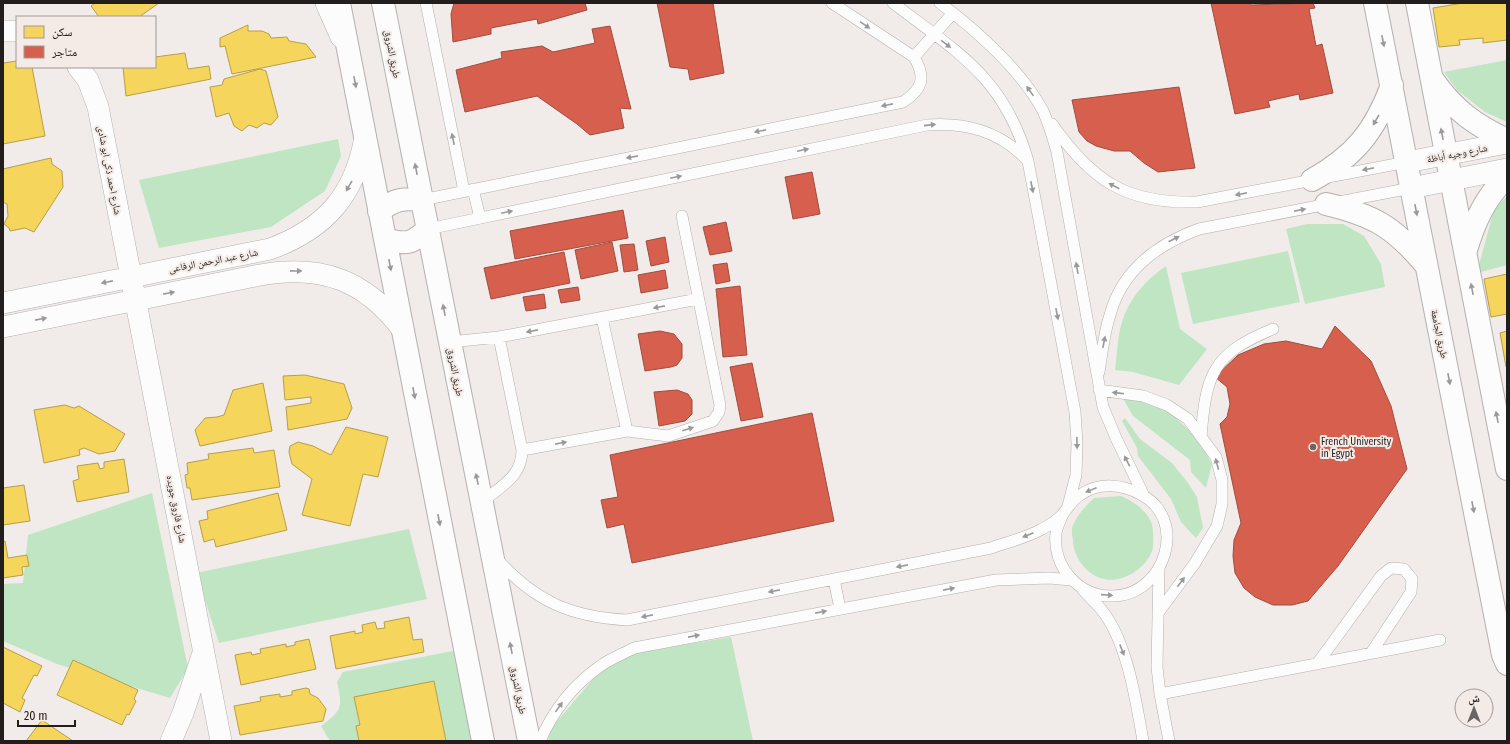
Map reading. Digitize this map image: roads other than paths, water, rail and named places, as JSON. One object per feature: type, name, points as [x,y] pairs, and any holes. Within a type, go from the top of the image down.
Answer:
[{"type":"street","points":[[326,3],[350,60]]},
{"type":"street","points":[[339,3],[483,741]]},
{"type":"street","name":"طريق الشروق","points":[[383,3],[529,741]]},
{"type":"street","name":"طريق الجامعة","points":[[1375,3],[1503,655],[1507,664]]},
{"type":"street","points":[[1417,3],[1507,469]]},
{"type":"street","points":[[3,32],[16,32]]},
{"type":"street","name":"شارع احمد ذكى ابو شادى","points":[[79,68],[88,80],[98,107],[131,277]]},
{"type":"street","points":[[1431,77],[1457,110],[1473,123],[1507,142]]},
{"type":"street","points":[[1312,180],[1334,167],[1354,151],[1370,131],[1383,109],[1392,85]]},
{"type":"street","name":"شارع عبد الرحمن الرفاعى","points":[[3,303],[270,249],[291,241],[310,230],[328,216],[342,199],[354,179],[362,159],[366,136]]},
{"type":"street","name":"شارع وجيه أباظة","points":[[1406,162],[1507,142]]},
{"type":"street","points":[[1411,188],[1507,168]]},
{"type":"street","points":[[1466,254],[1472,228],[1484,204],[1507,177]]},
{"type":"street","points":[[380,211],[392,202],[407,198],[422,200]]},
{"type":"street","points":[[1326,204],[1356,211],[1383,224],[1406,242],[1426,265]]},
{"type":"street","points":[[385,240],[401,244],[416,240],[428,229]]},
{"type":"street","points":[[3,327],[272,272],[294,270],[315,272],[336,277],[361,290],[389,312],[402,329]]},
{"type":"street","name":"شارع فاروق جويده","points":[[131,277],[222,741]]},
{"type":"street","points":[[171,741],[183,713],[204,651]]},
{"type":"lane","points":[[426,3],[468,190],[480,218]]},
{"type":"lane","points":[[422,200],[903,102],[915,94],[921,82],[921,69],[914,57],[832,3]]},
{"type":"lane","points":[[894,3],[967,60],[984,77],[999,95],[1021,138],[1028,160],[1075,412],[1077,444],[1076,475],[1056,532],[1056,549],[1062,566],[1074,582],[1101,609],[1117,636],[1128,666],[1143,741]]},
{"type":"lane","points":[[940,3],[953,13],[1012,70],[1029,89],[1068,146],[1084,165],[1104,180],[1125,191],[1148,199],[1173,202],[1197,202],[1406,162]]},
{"type":"lane","points":[[914,57],[953,13]]},
{"type":"lane","points":[[540,741],[548,723],[570,692],[600,666],[634,648],[996,580],[1042,578],[1074,582],[1090,592],[1105,596],[1121,596],[1136,591],[1149,582],[1159,570],[1166,554],[1167,536],[1160,514],[1144,496],[1103,407],[1057,152],[1043,111]]},
{"type":"lane","points":[[428,229],[927,125],[946,123],[965,125],[983,130],[1001,138],[1017,149],[1028,160]]},
{"type":"lane","points":[[1098,385],[1110,314],[1120,290],[1134,269],[1153,251],[1175,238],[1199,229],[1411,188]]},
{"type":"lane","points":[[522,450],[627,431],[668,436],[713,421],[719,412],[720,405],[682,216]]},
{"type":"lane","points":[[450,342],[499,337],[698,299]]},
{"type":"lane","points":[[602,318],[627,431]]},
{"type":"lane","points":[[1201,437],[1203,409],[1209,381],[1214,369],[1246,340],[1273,329]]},
{"type":"lane","points":[[482,502],[517,473],[521,467],[522,450],[499,337]]},
{"type":"lane","points":[[1098,385],[1143,396],[1167,405],[1188,419],[1216,457],[1222,480],[1222,504],[1217,526],[1195,564],[1158,613]]},
{"type":"lane","points":[[493,555],[510,574],[530,590],[551,603],[575,613],[599,619],[627,620],[991,548],[1042,529],[1064,511],[1080,495],[1095,488],[1112,485],[1129,488],[1144,496]]},
{"type":"lane","points":[[1318,664],[1381,576],[1391,568],[1404,569],[1412,579],[1411,592],[1371,653]]},
{"type":"lane","points":[[1159,570],[1157,667],[1160,694],[1169,741]]},
{"type":"lane","points":[[834,579],[840,609]]},
{"type":"lane","points":[[1160,694],[1440,640]]},
{"type":"place","name":"French University in Egypt","points":[[1313,447]]}]
